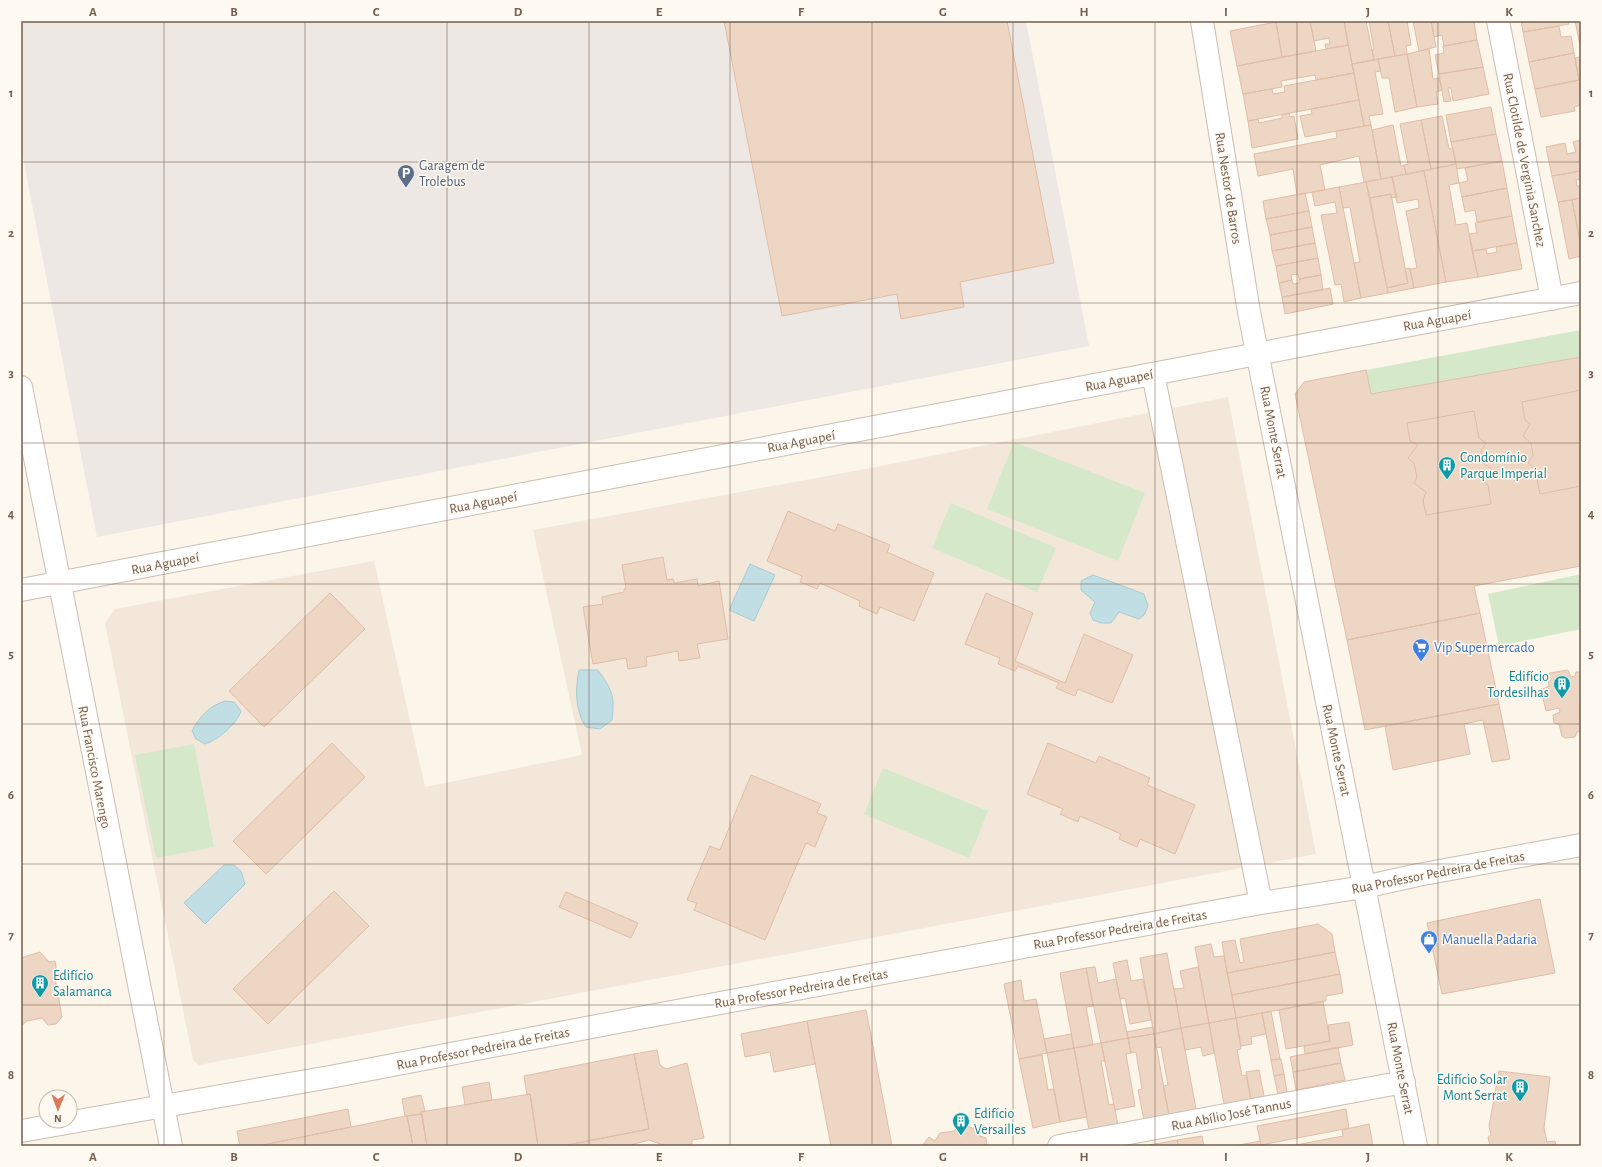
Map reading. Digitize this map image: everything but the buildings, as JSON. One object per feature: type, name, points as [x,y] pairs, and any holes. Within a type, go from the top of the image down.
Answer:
[{"type":"street","name":"Rua Nestor de Barros","points":[[1202,21],[1249,312],[1258,354]]},
{"type":"street","name":"Rua Clotilde de Verginia Sanchez","points":[[1498,21],[1552,299]]},
{"type":"street","name":"Rua Aguapeí","points":[[21,590],[1581,293]]},
{"type":"street","name":"Rua Monte Serrat","points":[[1258,354],[1416,1146]]},
{"type":"street","points":[[1153,374],[1261,904]]},
{"type":"street","name":"Rua Francisco Marengo","points":[[21,387],[58,584],[171,1146]]},
{"type":"street","name":"Rua Professor Pedreira de Freitas","points":[[21,1131],[163,1107],[1261,904],[1364,887],[1418,875],[1581,845]]},
{"type":"street","name":"Rua Abílio José Tannus","points":[[1058,1146],[1404,1082]]},
{"type":"shaded area","name":"Garagem de Trolebus","points":[[21,21],[1026,21],[1089,346],[97,537],[21,148]]},
{"type":"shaded area","points":[[1228,397],[1316,854],[199,1065],[193,1060],[105,623],[115,609],[374,561],[425,787],[582,755],[533,530],[876,467]]},
{"type":"green space","points":[[1581,330],[1581,357],[1371,394],[1366,370]]},
{"type":"green space","points":[[1014,442],[1145,493],[1118,561],[987,509]]},
{"type":"green space","points":[[951,503],[1056,548],[1037,592],[932,548]]},
{"type":"green space","points":[[1581,574],[1581,629],[1499,646],[1488,594]]},
{"type":"green space","points":[[194,744],[214,847],[156,858],[135,755]]},
{"type":"green space","points":[[883,768],[988,811],[969,858],[864,814]]},
{"type":"water","points":[[750,564],[775,575],[754,621],[729,610]]},
{"type":"water","points":[[1093,575],[1144,594],[1148,606],[1144,615],[1139,619],[1119,612],[1111,623],[1101,623],[1093,620],[1090,613],[1095,602],[1081,590],[1081,581]]},
{"type":"water","points":[[579,670],[598,670],[607,683],[613,698],[612,720],[600,729],[586,727],[582,720],[577,700]]},
{"type":"water","points":[[225,701],[234,702],[241,711],[236,721],[226,731],[210,742],[205,744],[196,739],[192,731],[198,721],[214,706]]},
{"type":"water","points":[[224,865],[234,865],[241,871],[245,884],[205,924],[184,903]]},
{"type":"place","name":"Garagem de Trolebus","points":[[406,188]]},
{"type":"place","name":"Condomínio Parque Imperial","points":[[1447,480]]},
{"type":"place","name":"Vip Supermercado","points":[[1421,662]]},
{"type":"place","name":"Edifício Tordesilhas","points":[[1562,699]]},
{"type":"place","name":"Manuella Padaria","points":[[1429,954]]},
{"type":"place","name":"Edifício Salamanca","points":[[40,998]]},
{"type":"place","name":"Edifício Solar Mont Serrat","points":[[1520,1102]]},
{"type":"place","name":"Edifício Versailles","points":[[961,1136]]}]
